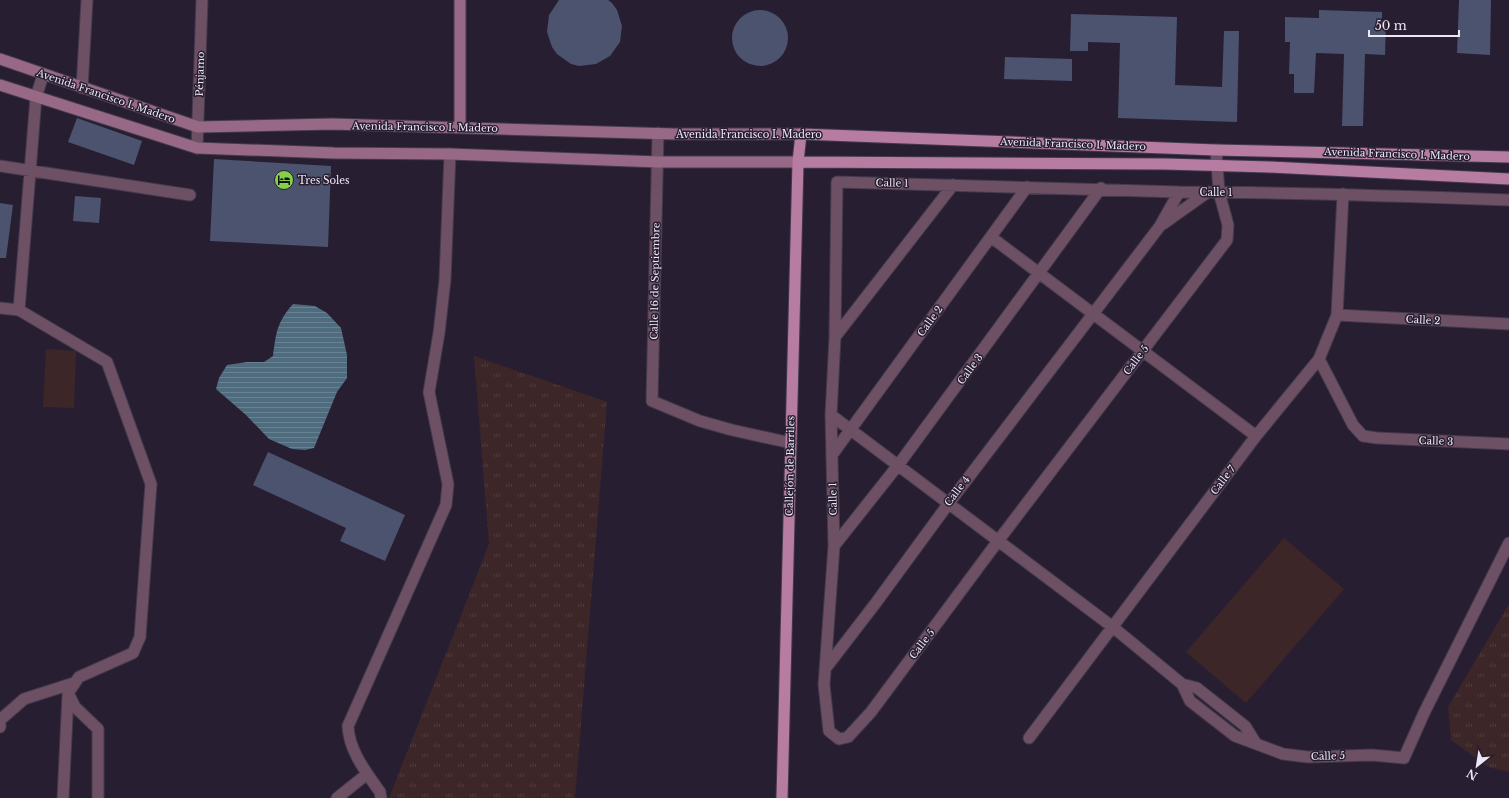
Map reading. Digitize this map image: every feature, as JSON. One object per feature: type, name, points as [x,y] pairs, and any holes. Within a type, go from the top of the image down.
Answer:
[{"type":"main road","points":[[460,0],[460,127]]},
{"type":"main road","name":"Avenida Francisco I. Madero","points":[[0,59],[198,127],[332,124],[658,133],[801,134],[1216,150],[1509,157]]},
{"type":"main road","name":"Avenida Francisco I. Madero","points":[[0,85],[197,148],[334,153],[450,154],[658,162],[1216,165],[1509,179]]},
{"type":"main road","name":"Callejón de Barriles","points":[[782,798],[798,162],[801,134]]},
{"type":"street","points":[[82,88],[87,0]]},
{"type":"street","name":"Pénjamo","points":[[197,148],[202,0]]},
{"type":"street","points":[[19,310],[36,97],[43,74]]},
{"type":"street","name":"Calle 16 de Septiembre","points":[[658,133],[652,400],[700,421],[726,429],[791,443]]},
{"type":"street","name":"Calle 5","points":[[839,739],[848,737],[871,712],[998,541],[1227,240],[1228,225],[1214,192],[1216,150]]},
{"type":"street","points":[[381,798],[380,792],[367,774],[353,750],[349,738],[348,726],[446,505],[448,484],[429,392],[439,333],[444,280],[450,154]]},
{"type":"street","points":[[0,166],[190,194]]},
{"type":"street","name":"Calle 1","points":[[839,739],[829,731],[824,685],[834,546],[831,415],[836,337],[837,182],[1101,188],[1180,192],[1343,194],[1509,200]]},
{"type":"street","points":[[836,337],[953,185]]},
{"type":"street","name":"Calle 2","points":[[832,455],[1027,186]]},
{"type":"street","name":"Calle 3","points":[[834,546],[899,464],[1040,274],[1101,188]]},
{"type":"street","name":"Calle 4","points":[[824,670],[875,604],[948,502],[1160,226],[1180,192]]},
{"type":"street","name":"Calle 4","points":[[1160,226],[1214,192]]},
{"type":"street","name":"Calle 7","points":[[1029,738],[1114,628],[1256,436],[1319,359],[1337,315],[1343,194]]},
{"type":"street","points":[[991,237],[1256,436]]},
{"type":"street","points":[[0,308],[19,310],[106,362],[152,484],[140,637],[132,653],[79,677],[71,688],[64,798]]},
{"type":"street","name":"Calle 2","points":[[1337,315],[1509,324]]},
{"type":"street","name":"Calle 3","points":[[1319,359],[1353,425],[1364,436],[1377,438],[1509,444]]},
{"type":"street","name":"Calle 5","points":[[831,415],[899,464],[1114,628],[1182,684],[1197,688],[1245,726],[1255,742],[1283,754],[1308,757],[1372,755],[1404,758],[1424,713],[1509,543]]},
{"type":"street","points":[[0,726],[0,720],[24,699],[71,688]]},
{"type":"street","points":[[71,688],[75,708],[98,729],[98,798]]},
{"type":"street","points":[[337,798],[367,774]]},
{"type":"green space","points":[[46,349],[76,351],[74,408],[43,407]]},
{"type":"green space","points":[[474,356],[607,402],[575,798],[389,798],[489,544]]},
{"type":"green space","points":[[1284,538],[1344,589],[1246,703],[1186,652]]},
{"type":"green space","points":[[1509,604],[1509,772],[1488,767],[1451,740],[1448,707]]},
{"type":"water","points":[[293,304],[315,306],[327,313],[341,328],[347,355],[347,378],[337,392],[314,448],[305,450],[292,449],[269,439],[246,415],[216,389],[219,378],[227,365],[247,362],[264,362],[273,356],[280,322]]},
{"type":"building","points":[[559,0],[608,0],[612,3],[617,10],[622,26],[620,42],[610,56],[596,64],[579,66],[571,64],[557,54],[552,47],[547,32],[549,15]]},
{"type":"building","points":[[1459,0],[1491,0],[1490,55],[1457,53]]},
{"type":"building","points":[[754,10],[766,10],[776,14],[784,22],[788,32],[788,44],[784,54],[776,62],[766,66],[754,66],[744,62],[736,54],[732,44],[732,32],[736,22],[744,14]]},
{"type":"building","points":[[1319,10],[1382,12],[1382,20],[1386,20],[1385,55],[1365,54],[1363,126],[1342,126],[1344,54],[1316,53],[1314,93],[1294,93],[1294,74],[1289,74],[1290,42],[1285,42],[1285,17],[1319,18]]},
{"type":"building","points":[[1071,14],[1177,17],[1175,85],[1222,87],[1224,31],[1239,31],[1237,122],[1118,118],[1120,43],[1088,42],[1088,51],[1070,51]]},
{"type":"building","points":[[1005,57],[1072,59],[1072,81],[1004,79]]},
{"type":"building","points":[[77,118],[142,141],[134,165],[68,142]]},
{"type":"building","points":[[214,159],[331,166],[328,247],[210,241]]},
{"type":"building","points":[[75,196],[101,198],[99,223],[73,221]]},
{"type":"building","points":[[0,203],[13,205],[6,258],[0,258]]},
{"type":"building","points":[[268,452],[405,515],[385,561],[340,541],[346,528],[253,485]]},
{"type":"place","name":"Tres Soles","points":[[284,180]]}]
